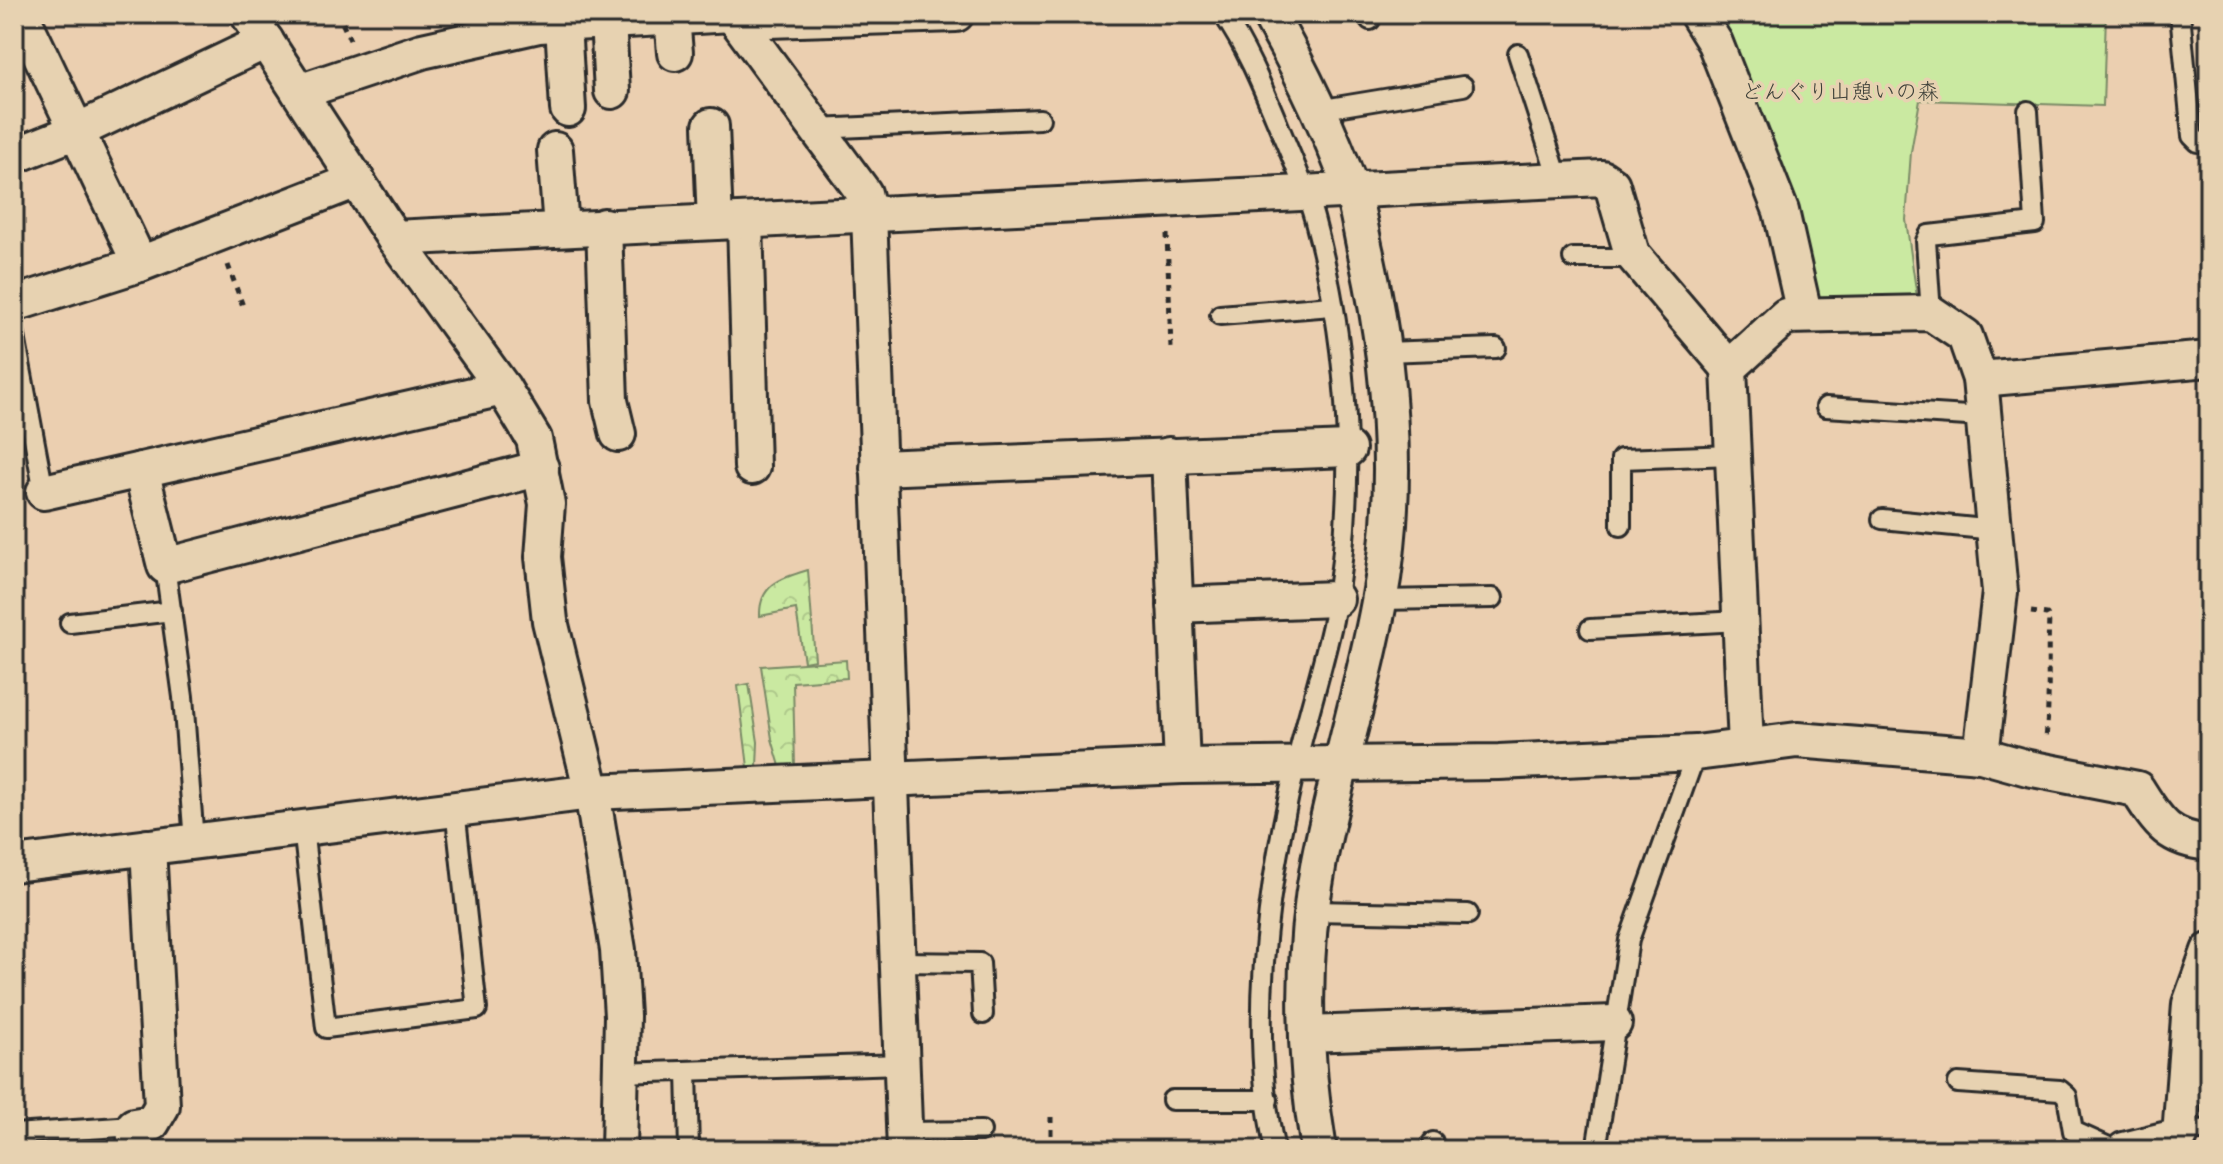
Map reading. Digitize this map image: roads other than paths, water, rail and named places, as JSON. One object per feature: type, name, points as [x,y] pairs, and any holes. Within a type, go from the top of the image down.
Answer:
[{"type":"street","points":[[21,14],[140,264]]},
{"type":"street","points":[[299,92],[422,51],[551,21],[956,14]]},
{"type":"street","points":[[1269,14],[1318,110],[1352,192],[1384,352],[1392,474],[1380,600],[1319,862],[1312,911],[1307,1034],[1319,1150]]},
{"type":"street","points":[[1697,14],[1715,43],[1781,211],[1804,313]]},
{"type":"street","points":[[734,16],[864,193],[869,214],[905,1141]]},
{"type":"street","points":[[672,17],[675,53]]},
{"type":"street","points":[[551,21],[568,109]]},
{"type":"street","points":[[608,21],[612,91]]},
{"type":"street","points":[[14,156],[77,131],[257,28],[394,238],[503,388],[534,439],[541,468],[547,504],[543,557],[550,621],[592,792],[618,950],[622,1016],[619,1150]]},
{"type":"street","points":[[711,126],[730,221],[752,467]]},
{"type":"street","points":[[555,150],[561,228]]},
{"type":"street","points":[[14,304],[140,264],[357,180]]},
{"type":"street","points":[[394,238],[1608,180],[1632,254],[1729,368],[1746,746]]},
{"type":"street","points":[[604,226],[610,401],[618,434]]},
{"type":"street","points":[[1729,368],[1783,317],[1804,313],[1931,313],[1965,336],[1980,379],[2000,592],[1981,755]]},
{"type":"street","points":[[1980,379],[2209,359]]},
{"type":"street","points":[[44,492],[503,388]]},
{"type":"street","points":[[878,468],[1348,449]]},
{"type":"street","points":[[1169,455],[1182,766]]},
{"type":"street","points":[[141,470],[165,566],[541,468]]},
{"type":"street","points":[[1175,605],[1336,599]]},
{"type":"street","points":[[14,864],[592,792],[1182,766],[1499,762],[1696,753],[1797,740],[1981,755],[2042,771],[2137,789],[2162,827],[2189,841],[2209,843]]},
{"type":"street","points":[[135,1138],[152,1123],[162,1106],[148,847]]},
{"type":"street","points":[[2124,1150],[2176,1139],[2195,1130],[2190,1004],[2209,951]]},
{"type":"street","points":[[1307,1034],[1614,1023]]},
{"type":"lane","points":[[1223,14],[1266,96],[1306,193],[1332,306],[1348,449],[1336,599],[1296,763],[1270,898],[1265,943],[1268,1100],[1275,1150]]},
{"type":"lane","points":[[2180,14],[2192,136],[2198,142],[2209,141]]},
{"type":"lane","points":[[1518,54],[1559,181]]},
{"type":"lane","points":[[1318,110],[1463,86]]},
{"type":"lane","points":[[1931,313],[1926,241],[1929,235],[2035,223],[2028,111]]},
{"type":"lane","points":[[817,129],[1040,119]]},
{"type":"lane","points":[[1573,258],[1622,258],[1632,254]]},
{"type":"lane","points":[[1220,315],[1332,306]]},
{"type":"lane","points":[[14,331],[20,397],[44,492]]},
{"type":"lane","points":[[1384,352],[1496,348]]},
{"type":"lane","points":[[1826,407],[1983,417]]},
{"type":"lane","points":[[1621,526],[1621,459],[1733,455]]},
{"type":"lane","points":[[1882,519],[1995,530]]},
{"type":"lane","points":[[165,566],[183,697],[194,842]]},
{"type":"lane","points":[[1380,600],[1493,598]]},
{"type":"lane","points":[[70,623],[172,611]]},
{"type":"lane","points":[[1590,629],[1740,621]]},
{"type":"lane","points":[[1596,1150],[1629,940],[1696,753]]},
{"type":"lane","points":[[303,828],[326,1028],[477,1009],[455,809]]},
{"type":"lane","points":[[1312,911],[1468,914]]},
{"type":"lane","points":[[899,962],[980,963],[983,1014]]},
{"type":"lane","points":[[620,1073],[902,1064]]},
{"type":"lane","points":[[687,1071],[689,1150]]},
{"type":"lane","points":[[1958,1083],[2060,1090],[2067,1096],[2073,1131],[2115,1150]]},
{"type":"lane","points":[[1172,1100],[1268,1100]]},
{"type":"lane","points":[[905,1141],[981,1131]]},
{"type":"lane","points":[[14,1134],[135,1138]]},
{"type":"park label","name":"どんぐり山憩いの森","points":[[1840,95]]}]
